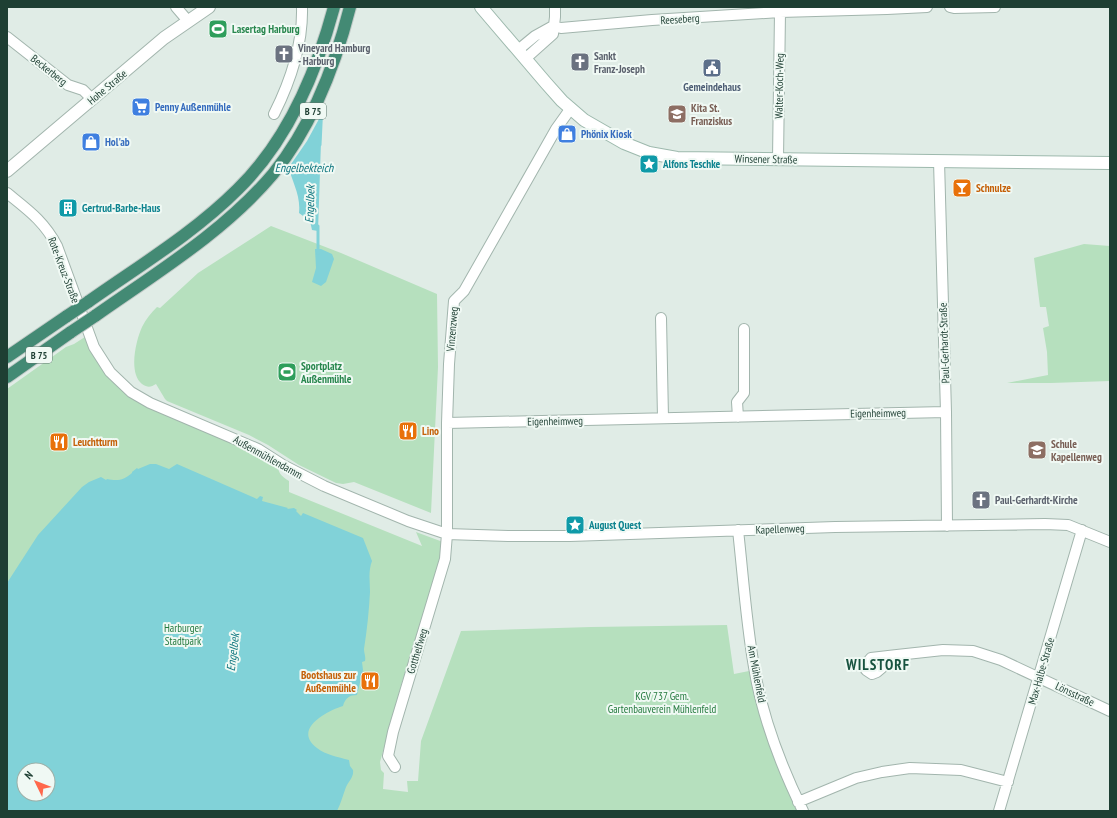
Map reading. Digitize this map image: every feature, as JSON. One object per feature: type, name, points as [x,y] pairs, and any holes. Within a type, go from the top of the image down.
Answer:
[{"type":"highway","name":"B 75","points":[[7,357],[182,237],[216,210],[239,189],[272,149],[305,93],[317,64],[334,7]]},
{"type":"highway","name":"B 75","points":[[7,378],[206,237],[249,199],[287,155],[316,107],[332,68],[350,7]]},
{"type":"main road","name":"Hohe Straße","points":[[7,171],[164,38],[209,7]]},
{"type":"main road","name":"Winsener Straße","points":[[481,7],[546,83],[584,120],[624,143],[649,153],[677,158],[1110,163]]},
{"type":"street","points":[[176,7],[188,21]]},
{"type":"street","points":[[274,114],[286,91],[294,62],[301,27],[302,7]]},
{"type":"street","points":[[521,54],[550,37],[552,34],[554,7]]},
{"type":"street","name":"Reeseberg","points":[[553,26],[562,28],[652,20],[836,9],[927,7]]},
{"type":"street","points":[[950,7],[994,7]]},
{"type":"street","name":"Walter-Koch-Weg","points":[[778,159],[780,12]]},
{"type":"street","name":"Beckerberg","points":[[7,37],[68,85],[83,90],[92,99]]},
{"type":"street","name":"Vinzenzweg","points":[[448,534],[447,423],[449,364],[454,301],[464,291],[556,129],[571,108]]},
{"type":"street","name":"Paul-Gerhardt-Straße","points":[[939,161],[946,412],[947,526]]},
{"type":"street","name":"Rote-Kreuz-Straße","points":[[7,193],[38,219],[50,232],[88,335],[101,360]]},
{"type":"street","points":[[661,318],[662,418]]},
{"type":"street","points":[[738,416],[737,402],[744,393],[744,329]]},
{"type":"street","name":"Außenmühlendamm","points":[[101,360],[122,385],[130,392],[150,403],[244,442],[298,474],[324,486],[408,521],[448,534]]},
{"type":"street","name":"Eigenheimweg","points":[[447,423],[946,412]]},
{"type":"street","name":"Kapellenweg","points":[[448,534],[570,536],[835,527],[1045,524],[1068,525],[1110,542]]},
{"type":"street","name":"Am Mühlenfeld","points":[[738,530],[747,617],[758,689],[776,748],[801,806]]},
{"type":"street","name":"Max-Halbe-Straße","points":[[999,811],[1082,530]]},
{"type":"street","name":"Gotthelfweg","points":[[394,767],[388,756],[393,732],[445,559],[448,534]]},
{"type":"street","name":"Lönsstraße","points":[[897,655],[943,650],[973,651],[1001,660],[1110,710]]},
{"type":"street","points":[[801,806],[856,778],[910,768],[961,770],[1008,782]]},
{"type":"green space","name":"Sportplatz Außenmühle","points":[[271,226],[341,253],[437,294],[438,367],[431,513],[354,482],[343,484],[336,483],[299,465],[268,445],[249,435],[167,401],[156,384],[148,387],[142,384],[138,379],[135,372],[134,356],[138,340],[142,327],[157,307],[160,308],[198,273]]},
{"type":"green space","points":[[1084,244],[1110,246],[1110,381],[1007,383],[1048,375],[1047,352],[1043,328],[1049,326],[1046,307],[1040,307],[1034,258]]},
{"type":"green space","name":"Harburger Stadtpark","points":[[88,335],[122,385],[278,462],[280,473],[289,481],[289,492],[422,546],[416,532],[443,542],[436,577],[431,587],[432,592],[402,682],[380,762],[381,770],[384,773],[383,789],[408,792],[407,781],[418,781],[421,741],[461,631],[727,625],[734,674],[749,671],[764,729],[798,811],[7,811],[7,389],[66,347]]},
{"type":"water","name":"Engelbekteich","points":[[322,112],[318,231],[312,230],[310,221],[299,213],[299,200],[288,165]]},
{"type":"water","points":[[315,249],[321,249],[332,254],[334,259],[326,282],[321,286],[312,282],[316,268]]},
{"type":"water","name":"Harburger Stadtpark","points":[[150,464],[156,464],[169,469],[177,464],[257,499],[260,496],[263,497],[262,501],[288,508],[287,509],[294,508],[301,516],[303,513],[363,538],[372,561],[364,649],[365,661],[362,662],[363,670],[357,695],[348,698],[343,706],[321,716],[310,728],[308,734],[310,741],[317,748],[328,754],[349,760],[350,766],[353,770],[352,777],[346,787],[337,811],[7,811],[7,583],[38,535],[82,487],[101,477],[106,480],[123,479],[129,476],[137,468],[138,469]]},
{"type":"pier","points":[[321,110],[323,111],[307,141],[287,170],[286,166]]},
{"type":"waterway","name":"Engelbek","points":[[320,145],[322,103]]},
{"type":"waterway","name":"Engelbek","points":[[318,226],[318,253]]},
{"type":"place","name":"Lasertag Harburg","points":[[218,29]]},
{"type":"place","name":"Vineyard Hamburg - Harburg","points":[[284,54]]},
{"type":"place","name":"Sankt Franz-Joseph","points":[[580,62]]},
{"type":"place","name":"Gemeindehaus","points":[[712,68]]},
{"type":"place","name":"Penny Außenmühle","points":[[141,107]]},
{"type":"place","name":"Kita St. Franziskus","points":[[677,114]]},
{"type":"place","name":"Phönix Kiosk","points":[[567,134]]},
{"type":"place","name":"Hol'ab","points":[[91,142]]},
{"type":"place","name":"Alfons Teschke","points":[[649,164]]},
{"type":"place","name":"Schnulze","points":[[962,188]]},
{"type":"place","name":"Gertrud-Barbe-Haus","points":[[68,208]]},
{"type":"place","name":"Sportplatz Außenmühle","points":[[287,372]]},
{"type":"place","name":"Lino","points":[[408,431]]},
{"type":"place","name":"Leuchtturm","points":[[59,442]]},
{"type":"place","name":"Schule Kapellenweg","points":[[1037,450]]},
{"type":"place","name":"Paul-Gerhardt-Kirche","points":[[981,500]]},
{"type":"place","name":"August Quest","points":[[575,525]]},
{"type":"place","name":"Bootshaus zur Außenmühle","points":[[370,681]]},
{"type":"district","name":"WILSTORF","points":[[878,665]]},
{"type":"park label","name":"KGV 737 Gem. Gartenbauverein Mühlenfeld","points":[[662,702]]}]
